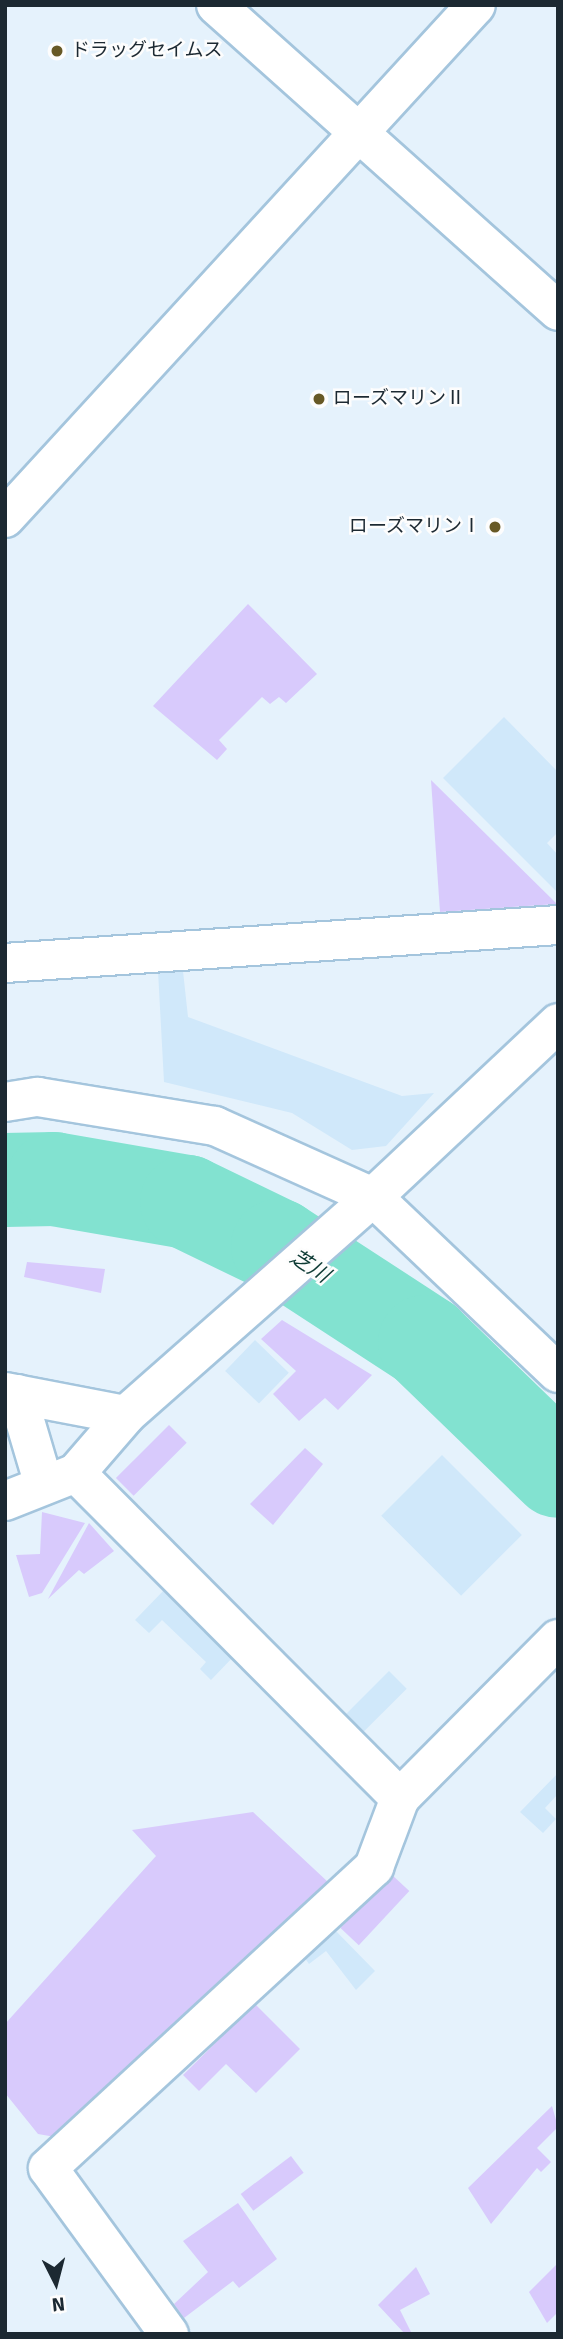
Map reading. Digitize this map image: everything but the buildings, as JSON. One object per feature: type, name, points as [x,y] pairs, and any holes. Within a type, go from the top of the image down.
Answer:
[{"type":"street","points":[[216,5],[558,311]]},
{"type":"street","points":[[5,518],[476,5]]},
{"type":"street","points":[[5,963],[558,925]]},
{"type":"street","points":[[5,1501],[60,1479],[126,1415],[364,1206],[558,1023]]},
{"type":"street","points":[[5,1102],[38,1097],[215,1126],[364,1206],[558,1373]]},
{"type":"street","points":[[11,1393],[126,1415]]},
{"type":"street","points":[[11,1393],[60,1479],[400,1798]]},
{"type":"street","points":[[169,2334],[48,2168],[374,1867],[400,1798],[558,1639]]},
{"type":"shaded area","points":[[248,604],[317,674],[286,703],[279,697],[270,704],[262,697],[219,740],[227,749],[217,760],[153,706]]},
{"type":"shaded area","points":[[504,717],[558,772],[558,832],[547,843],[558,855],[558,893],[443,778]]},
{"type":"shaded area","points":[[431,780],[557,904],[440,912]]},
{"type":"shaded area","points":[[158,971],[183,971],[188,1017],[402,1096],[434,1093],[386,1146],[352,1150],[292,1113],[164,1082]]},
{"type":"shaded area","points":[[27,1262],[105,1269],[101,1293],[24,1277]]},
{"type":"shaded area","points":[[282,1320],[372,1375],[338,1410],[325,1398],[299,1421],[273,1394],[296,1371],[261,1339]]},
{"type":"shaded area","points":[[255,1340],[289,1373],[259,1404],[225,1371]]},
{"type":"shaded area","points":[[169,1425],[187,1443],[134,1496],[116,1478]]},
{"type":"shaded area","points":[[305,1448],[323,1464],[273,1525],[250,1504]]},
{"type":"shaded area","points":[[442,1455],[522,1535],[461,1596],[381,1516]]},
{"type":"shaded area","points":[[42,1512],[85,1523],[42,1593],[29,1597],[16,1555],[40,1554]]},
{"type":"shaded area","points":[[89,1523],[114,1551],[84,1574],[79,1570],[48,1599]]},
{"type":"shaded area","points":[[166,1588],[235,1655],[211,1680],[200,1669],[206,1662],[162,1620],[149,1633],[135,1620]]},
{"type":"shaded area","points":[[389,1671],[407,1689],[364,1732],[346,1714]]},
{"type":"shaded area","points":[[558,1773],[558,1794],[545,1808],[556,1819],[543,1833],[520,1812]]},
{"type":"shaded area","points":[[253,1812],[328,1882],[61,2138],[38,2134],[5,2093],[5,2024],[156,1856],[132,1830]]},
{"type":"shaded area","points":[[391,1874],[409,1891],[359,1945],[341,1928]]},
{"type":"shaded area","points":[[333,1928],[375,1971],[356,1990],[326,1951],[309,1964],[304,1957]]},
{"type":"shaded area","points":[[255,2004],[300,2049],[256,2093],[226,2064],[199,2091],[183,2075]]},
{"type":"shaded area","points":[[552,2106],[558,2127],[537,2148],[551,2162],[541,2172],[537,2168],[491,2224],[468,2188]]},
{"type":"shaded area","points":[[291,2156],[304,2173],[253,2211],[241,2194]]},
{"type":"shaded area","points":[[238,2203],[277,2259],[239,2288],[233,2281],[184,2318],[174,2304],[208,2272],[183,2241]]},
{"type":"shaded area","points":[[558,2263],[558,2312],[547,2323],[529,2292]]},
{"type":"shaded area","points":[[416,2267],[430,2294],[400,2310],[412,2334],[405,2334],[378,2305]]},
{"type":"waterway","name":"芝川","points":[[5,1180],[54,1179],[187,1202],[278,1246],[425,1342],[558,1471]]},
{"type":"place","name":"ドラッグセイムス","points":[[57,51]]},
{"type":"place","name":"ローズマリンⅡ","points":[[319,399]]},
{"type":"place","name":"ローズマリンⅠ","points":[[495,527]]}]
